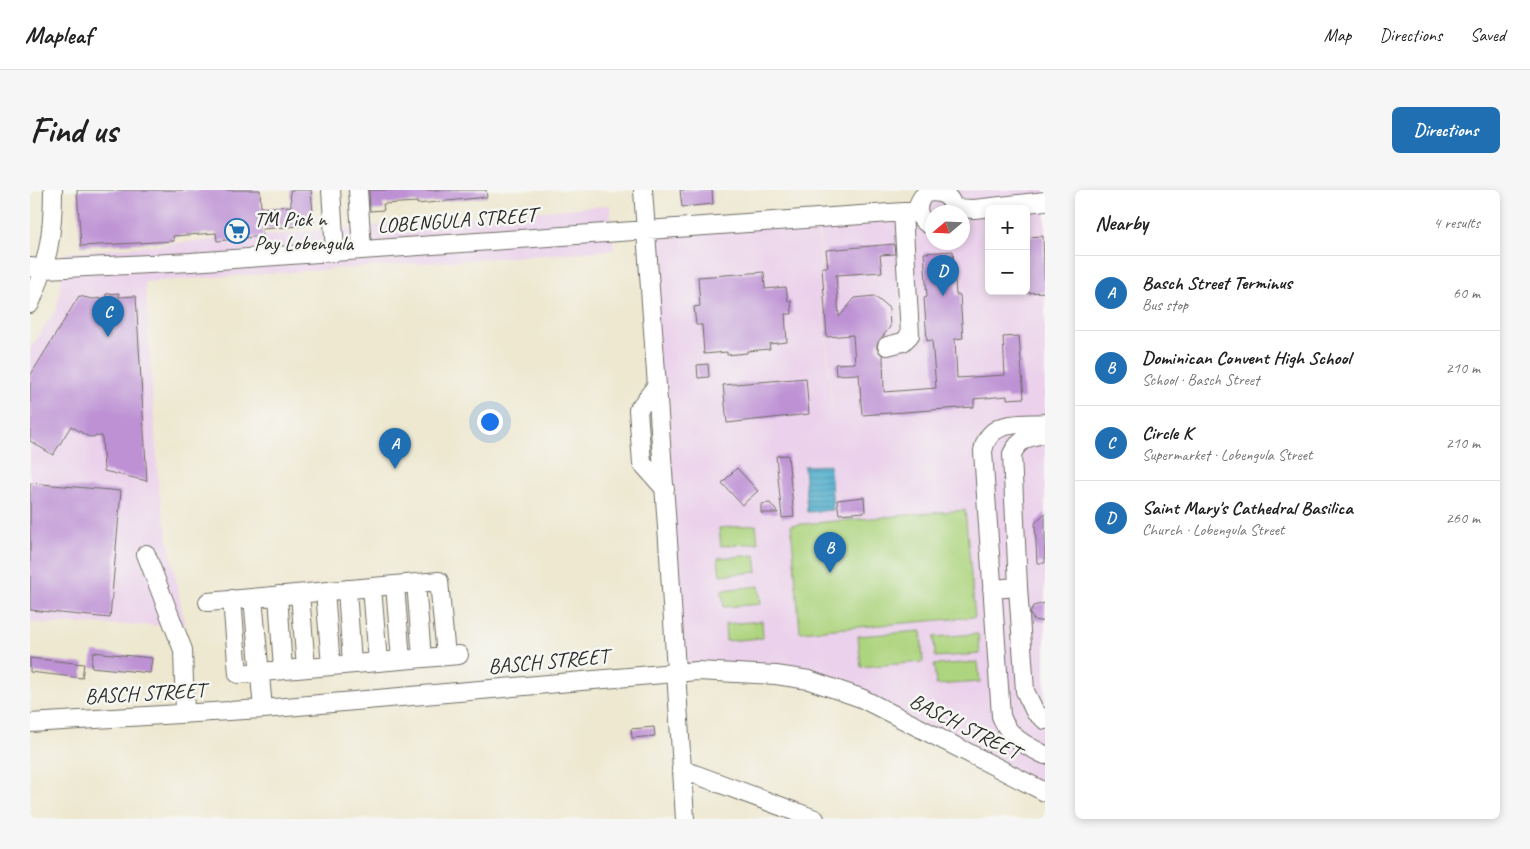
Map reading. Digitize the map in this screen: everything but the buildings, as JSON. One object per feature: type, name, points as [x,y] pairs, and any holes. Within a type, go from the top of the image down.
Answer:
[{"type":"street","points":[[30,304],[37,268],[53,222],[52,190]]},
{"type":"street","points":[[330,190],[335,251]]},
{"type":"street","points":[[358,190],[362,250]]},
{"type":"street","points":[[643,190],[677,672],[685,819]]},
{"type":"street","points":[[887,346],[903,342],[910,335],[910,211],[921,198],[932,190],[946,195],[950,205]]},
{"type":"street","points":[[970,208],[1045,201]]},
{"type":"street","points":[[910,211],[925,221]]},
{"type":"street","name":"LOBENGULA STREET","points":[[37,268],[362,250],[910,211]]},
{"type":"street","points":[[1045,423],[1002,427],[993,430],[986,437],[983,458],[1001,716],[1009,734],[1045,755]]},
{"type":"street","points":[[1045,434],[1024,439],[1016,445],[1012,454],[1025,691],[1036,712],[1045,720]]},
{"type":"street","points":[[146,554],[183,650],[185,714]]},
{"type":"street","points":[[208,602],[232,599],[416,583],[440,582],[452,655],[238,674],[232,599]]},
{"type":"street","points":[[416,583],[422,658]]},
{"type":"street","points":[[394,585],[401,660]]},
{"type":"street","points":[[372,587],[378,662]]},
{"type":"street","points":[[992,589],[1018,587]]},
{"type":"street","points":[[348,589],[352,664]]},
{"type":"street","points":[[325,591],[331,666]]},
{"type":"street","points":[[300,594],[306,668]]},
{"type":"street","points":[[278,596],[283,670]]},
{"type":"street","points":[[254,598],[264,709]]},
{"type":"street","name":"BASCH STREET","points":[[30,722],[264,709],[677,672],[696,671],[776,675],[809,680],[861,698],[1045,792]]},
{"type":"street","points":[[681,769],[815,819]]},
{"type":"shaded area","points":[[934,190],[1045,190],[1045,790],[1002,768],[983,478],[892,418],[982,478],[1000,767],[861,696],[680,668],[648,232],[817,221],[832,409],[818,219],[920,212]]},
{"type":"shaded area","points":[[610,205],[614,250],[145,282],[159,492],[185,626],[30,623],[30,349],[57,308],[65,253]]},
{"type":"green space","points":[[965,510],[975,617],[800,632],[791,525]]},
{"type":"green space","points":[[756,525],[758,543],[721,546],[719,528]]},
{"type":"green space","points":[[755,555],[757,572],[720,575],[718,558]]},
{"type":"green space","points":[[759,586],[761,604],[724,607],[722,590]]},
{"type":"green space","points":[[762,621],[763,638],[726,641],[725,624]]},
{"type":"green space","points":[[921,631],[923,662],[861,667],[858,636]]},
{"type":"green space","points":[[978,634],[980,654],[935,657],[934,637]]},
{"type":"green space","points":[[978,662],[980,682],[936,685],[934,665]]},
{"type":"water","points":[[830,465],[833,510],[807,512],[804,466]]},
{"type":"place","name":"TM Pick n Pay Lobengula","points":[[237,231]]},
{"type":"place","name":"Saint Mary's Cathedral Basilica","points":[[943,296]]},
{"type":"place","name":"Circle K","points":[[108,337]]},
{"type":"place","name":"Basch Street Terminus","points":[[395,469]]},
{"type":"place","name":"Dominican Convent High School","points":[[830,573]]}]
